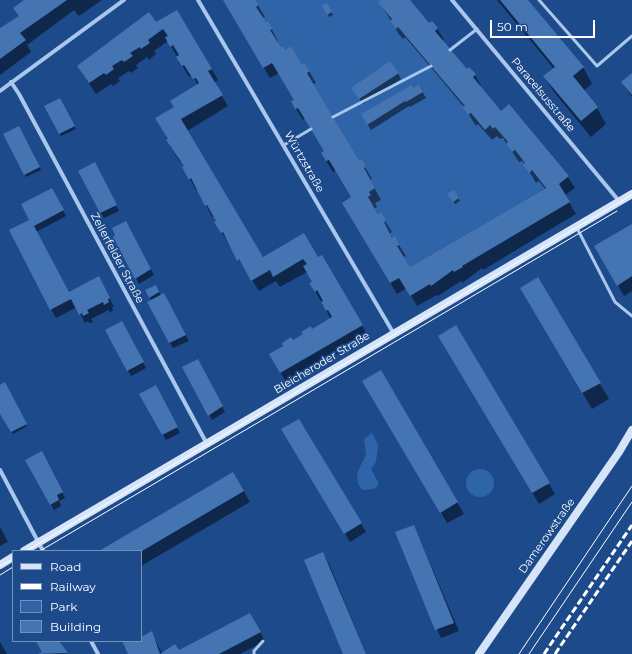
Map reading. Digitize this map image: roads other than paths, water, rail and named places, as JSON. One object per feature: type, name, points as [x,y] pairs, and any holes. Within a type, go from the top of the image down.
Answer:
[{"type":"street","points":[[0,91],[124,0]]},
{"type":"street","name":"Würtzstraße","points":[[198,0],[394,334]]},
{"type":"street","name":"Paracelsusstraße","points":[[452,0],[619,201]]},
{"type":"street","name":"Zellerfelder Straße","points":[[11,82],[23,101],[207,444]]},
{"type":"street","name":"Bleicheroder Straße","points":[[26,550],[632,194]]},
{"type":"street","name":"Damerowstraße","points":[[479,654],[619,452],[632,430]]},
{"type":"street","points":[[0,470],[43,550]]},
{"type":"street","points":[[0,565],[12,558]]},
{"type":"street","points":[[92,642],[98,654]]},
{"type":"lane","points":[[539,0],[597,66],[632,36]]},
{"type":"lane","points":[[450,50],[476,29]]},
{"type":"lane","points":[[333,117],[431,66]]},
{"type":"lane","points":[[284,145],[311,129]]},
{"type":"lane","points":[[576,226],[615,302],[632,316]]},
{"type":"lane","points":[[254,654],[254,651],[263,641]]},
{"type":"tram line","points":[[28,550],[632,195]]},
{"type":"tram line","points":[[42,550],[617,211]]},
{"type":"tram line","points":[[519,654],[632,486]]},
{"type":"tram line","points":[[529,654],[632,502]]},
{"type":"tram line","points":[[0,566],[12,560]]},
{"type":"tram line","points":[[0,575],[12,568]]},
{"type":"railway","points":[[544,654],[632,525]]},
{"type":"railway","points":[[555,654],[632,541]]}]
